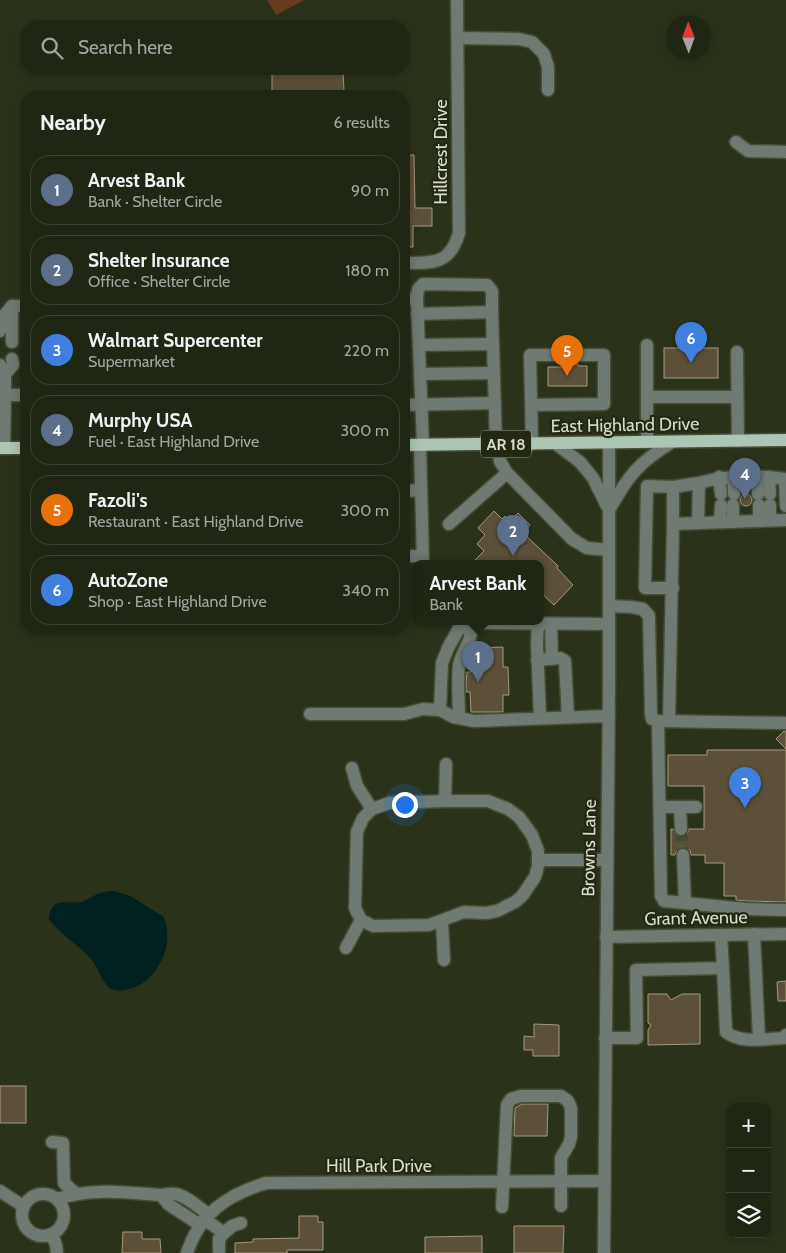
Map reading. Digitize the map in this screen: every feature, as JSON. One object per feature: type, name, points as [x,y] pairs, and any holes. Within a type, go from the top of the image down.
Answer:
[{"type":"main road","name":"East Highland Drive","points":[[410,445],[786,440]]},
{"type":"main road","points":[[2,448],[20,448]]},
{"type":"street","name":"Hillcrest Drive","points":[[410,263],[431,263],[450,254],[456,244],[459,233],[457,0]]},
{"type":"street","points":[[458,38],[519,39],[532,42],[544,54],[548,67],[548,90]]},
{"type":"street","points":[[736,142],[748,150],[786,152]]},
{"type":"street","points":[[410,557],[423,559],[419,345],[417,314],[410,299],[423,284],[487,286],[492,291],[494,403],[500,462],[507,473],[572,539],[587,548],[609,550]]},
{"type":"street","points":[[12,306],[20,306]]},
{"type":"street","points":[[0,331],[2,318],[12,306]]},
{"type":"street","points":[[12,306],[12,342]]},
{"type":"street","points":[[417,314],[492,312]]},
{"type":"street","points":[[419,345],[492,344]]},
{"type":"street","points":[[647,345],[647,442]]},
{"type":"street","points":[[737,352],[738,441]]},
{"type":"street","points":[[531,405],[604,404],[604,355],[530,356],[530,362],[531,405],[532,444]]},
{"type":"street","points":[[2,448],[5,395],[2,370],[13,365],[12,358]]},
{"type":"street","points":[[420,374],[494,373]]},
{"type":"street","points":[[5,395],[20,395]]},
{"type":"street","points":[[647,396],[737,397]]},
{"type":"street","points":[[410,405],[494,403]]},
{"type":"street","points":[[609,510],[625,482],[639,466],[652,454],[672,442]]},
{"type":"street","name":"Browns Lane","points":[[604,1253],[609,443]]},
{"type":"street","points":[[556,444],[580,462],[593,478],[609,510]]},
{"type":"street","points":[[449,524],[507,473]]},
{"type":"street","points":[[727,522],[727,499],[733,476]]},
{"type":"street","points":[[673,588],[645,588],[647,486],[673,487],[699,483],[719,477],[733,476],[784,479],[786,506]]},
{"type":"street","points":[[719,477],[727,499]]},
{"type":"street","points":[[763,477],[764,521]]},
{"type":"street","points":[[698,523],[699,483]]},
{"type":"street","points":[[673,487],[673,588],[660,807],[661,896],[664,901],[746,910],[786,910]]},
{"type":"street","points":[[410,491],[421,490]]},
{"type":"street","points":[[673,524],[786,520]]},
{"type":"street","points":[[609,606],[643,609],[649,616],[652,719],[664,721],[786,722]]},
{"type":"street","points":[[544,624],[609,624]]},
{"type":"street","points":[[551,624],[552,659]]},
{"type":"street","points":[[440,710],[442,663],[461,625]]},
{"type":"street","points":[[459,718],[460,665],[471,638],[471,631],[464,625]]},
{"type":"street","points":[[538,625],[537,660],[540,718]]},
{"type":"street","points":[[537,660],[560,658],[565,661],[568,717]]},
{"type":"street","points":[[310,714],[404,714],[423,709],[440,710],[453,717],[474,721],[608,716]]},
{"type":"street","points":[[445,801],[446,764]]},
{"type":"street","points":[[352,768],[357,786],[372,809]]},
{"type":"street","points":[[445,801],[488,801],[508,809],[519,817],[530,831],[535,843],[538,860],[535,877],[522,896],[515,902],[497,911],[486,913],[464,912],[430,925],[373,926],[362,920],[355,908],[357,832],[363,818],[372,809],[389,803],[445,801]]},
{"type":"street","points":[[660,807],[696,807]]},
{"type":"street","points":[[680,807],[681,829]]},
{"type":"street","points":[[683,855],[685,903]]},
{"type":"street","points":[[538,860],[607,860]]},
{"type":"street","points":[[346,948],[362,920]]},
{"type":"street","points":[[442,922],[444,960]]},
{"type":"street","points":[[754,934],[759,1039]]},
{"type":"street","name":"Grant Avenue","points":[[606,937],[786,934]]},
{"type":"street","points":[[721,935],[726,1032],[732,1037],[743,1039],[784,1038],[786,1034]]},
{"type":"street","points":[[605,1038],[637,1038],[636,970],[722,968]]},
{"type":"street","points":[[502,1207],[506,1105],[511,1099],[521,1096],[561,1096],[568,1101],[571,1108],[571,1137],[561,1158],[561,1206]]},
{"type":"street","points":[[52,1142],[63,1143],[64,1183],[75,1193]]},
{"type":"street","name":"Hill Park Drive","points":[[187,1253],[192,1236],[204,1220],[245,1189],[266,1183],[604,1181]]},
{"type":"street","points":[[0,1191],[23,1206]]},
{"type":"street","points":[[57,1199],[75,1193],[105,1191],[161,1195],[175,1194],[190,1201],[204,1220],[224,1233]]},
{"type":"street","points":[[42,1194],[49,1194],[57,1199],[63,1208],[64,1215],[60,1228],[52,1234],[41,1236],[28,1230],[21,1218],[23,1206],[28,1199],[42,1194]]},
{"type":"street","points":[[219,1251],[219,1239],[232,1226],[241,1223]]},
{"type":"street","points":[[52,1234],[57,1253]]},
{"type":"shaded area","points":[[267,0],[304,0],[276,15]]},
{"type":"water","points":[[114,891],[130,896],[164,917],[167,930],[166,950],[152,975],[145,982],[137,986],[120,990],[113,990],[108,987],[90,958],[49,920],[53,906],[57,903],[84,901],[101,893]]},
{"type":"building","points":[[272,75],[343,75],[344,90],[272,90]]},
{"type":"building","points":[[410,155],[414,155],[415,208],[432,208],[432,226],[413,226],[413,247],[410,247]]},
{"type":"building","points":[[664,348],[718,348],[718,378],[664,378]]},
{"type":"building","points":[[568,364],[587,366],[587,386],[548,386],[548,367],[568,367]]},
{"type":"building","points":[[746,494],[752,500],[746,506],[740,500]]},
{"type":"building","points":[[494,511],[502,519],[505,516],[510,521],[518,513],[530,525],[523,533],[558,566],[557,568],[573,585],[554,605],[544,596],[544,560],[475,560],[484,551],[477,544],[485,535],[478,528]]},
{"type":"building","points":[[503,647],[503,667],[508,667],[509,695],[503,695],[503,712],[471,712],[470,692],[466,692],[466,685],[467,672],[471,672],[471,656],[475,648]]},
{"type":"building","points":[[786,731],[786,749],[776,739]]},
{"type":"building","points":[[707,750],[786,750],[786,902],[746,901],[736,900],[736,896],[724,896],[724,863],[705,863],[705,855],[691,855],[690,850],[683,847],[678,848],[675,855],[671,855],[671,829],[673,829],[677,836],[681,837],[686,836],[689,829],[704,829],[704,786],[668,786],[668,755],[707,755]]},
{"type":"building","points":[[786,981],[786,1001],[778,1001],[777,982]]},
{"type":"building","points":[[648,994],[667,994],[671,1000],[682,994],[700,994],[700,1044],[648,1045],[648,1030],[651,1025],[648,1023]]},
{"type":"building","points":[[534,1024],[559,1025],[559,1056],[533,1056],[533,1050],[524,1050],[524,1036],[534,1037]]},
{"type":"building","points":[[0,1086],[26,1086],[26,1123],[0,1123]]},
{"type":"building","points":[[522,1104],[548,1104],[547,1136],[514,1136],[515,1108]]},
{"type":"building","points":[[299,1216],[318,1216],[318,1222],[323,1222],[323,1250],[287,1250],[287,1253],[235,1253],[235,1243],[253,1242],[253,1239],[299,1238]]},
{"type":"building","points":[[514,1226],[564,1226],[563,1253],[514,1253]]},
{"type":"building","points":[[123,1232],[142,1232],[142,1239],[160,1239],[161,1253],[122,1253]]},
{"type":"building","points":[[482,1236],[482,1253],[425,1253],[425,1237]]},
{"type":"tunnel","points":[[681,829],[683,855]]},
{"type":"place","name":"AutoZone","points":[[691,363]]},
{"type":"place","name":"Fazoli's","points":[[567,376]]},
{"type":"place","name":"Murphy USA","points":[[745,499]]},
{"type":"place","name":"Shelter Insurance","points":[[513,556]]},
{"type":"place","name":"Arvest Bank","points":[[478,682]]},
{"type":"place","name":"Walmart Supercenter","points":[[745,808]]}]
